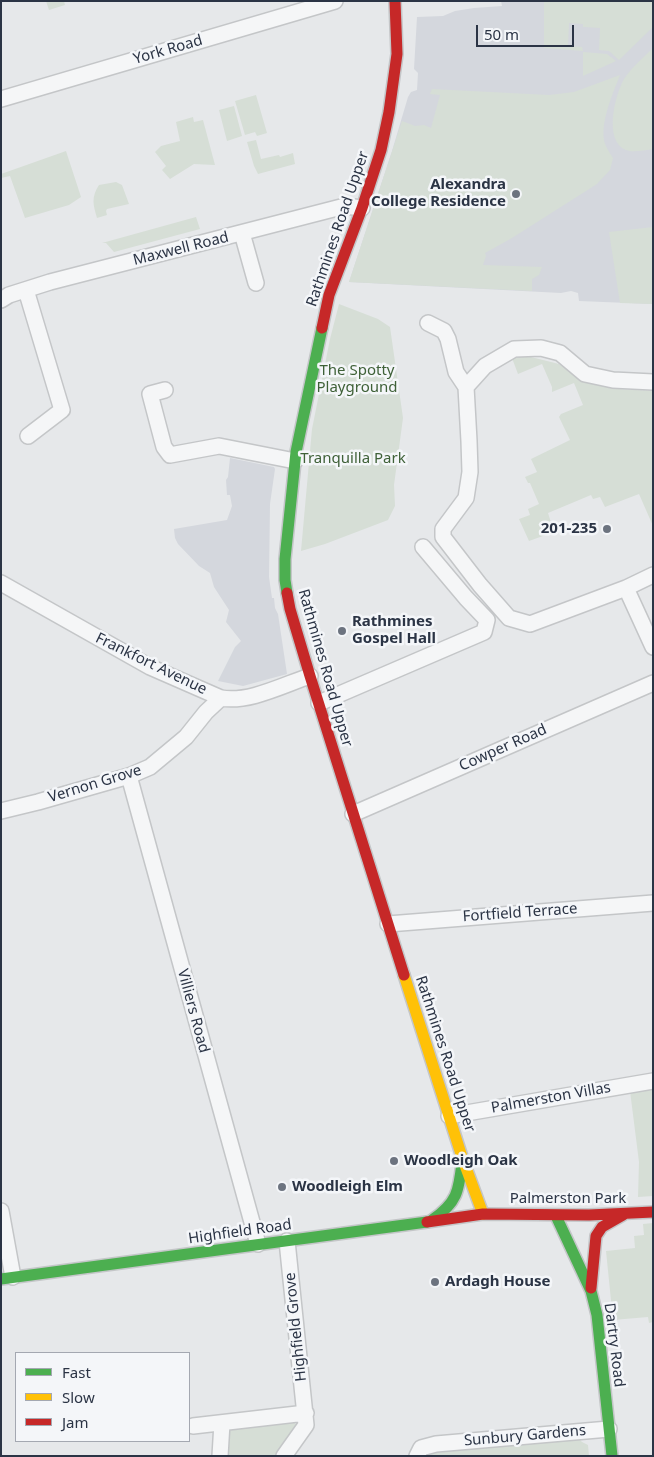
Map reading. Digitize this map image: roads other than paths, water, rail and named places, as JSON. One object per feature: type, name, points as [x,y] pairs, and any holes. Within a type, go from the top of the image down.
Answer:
[{"type":"main road","name":"Rathmines Road Upper","points":[[395,1],[397,54],[381,150],[362,208],[329,292],[298,437],[285,559],[285,580],[290,609],[310,676],[462,1157],[483,1214]]},
{"type":"main road","points":[[432,1220],[451,1206],[456,1197],[461,1176],[462,1157]]},
{"type":"main road","name":"Palmerston Park","points":[[483,1214],[556,1216],[623,1215],[653,1212]]},
{"type":"main road","name":"Highfield Road","points":[[7,1278],[483,1214]]},
{"type":"main road","points":[[591,1291],[596,1236],[602,1227],[623,1215]]},
{"type":"main road","name":"Dartry Road","points":[[556,1216],[591,1291],[597,1315],[612,1456]]},
{"type":"street","name":"York Road","points":[[2,94],[335,1]]},
{"type":"street","name":"Maxwell Road","points":[[1,300],[26,290],[345,206],[362,208]]},
{"type":"street","points":[[242,233],[256,283]]},
{"type":"street","points":[[26,290],[62,410],[28,436]]},
{"type":"street","points":[[428,323],[444,331],[448,339],[456,372],[466,387],[470,472],[466,498],[449,519],[443,529],[442,537],[509,618],[530,624],[626,588],[653,575]]},
{"type":"street","points":[[466,387],[485,366],[514,349],[541,348],[560,353],[585,374],[614,380],[653,382]]},
{"type":"street","points":[[165,390],[150,394],[164,447],[170,455],[219,446],[295,460]]},
{"type":"street","points":[[319,703],[484,632],[487,620],[423,546]]},
{"type":"street","name":"Frankfort Avenue","points":[[1,583],[150,666],[221,698],[232,700],[249,697],[310,676]]},
{"type":"street","points":[[626,588],[653,647]]},
{"type":"street","name":"Cowper Road","points":[[354,814],[653,683]]},
{"type":"street","name":"Vernon Grove","points":[[1,811],[129,776],[150,767],[186,737],[206,712],[221,698]]},
{"type":"street","name":"Villiers Road","points":[[129,776],[258,1244]]},
{"type":"street","name":"Fortfield Terrace","points":[[388,924],[653,903]]},
{"type":"street","name":"Palmerston Villas","points":[[449,1116],[653,1081]]},
{"type":"street","points":[[1,1211],[7,1278]]},
{"type":"street","name":"Highfield Grove","points":[[284,1456],[306,1425],[287,1241]]},
{"type":"street","points":[[193,1426],[306,1413]]},
{"type":"street","points":[[220,1456],[222,1424]]},
{"type":"street","name":"Sunbury Gardens","points":[[417,1456],[421,1448],[436,1444],[609,1429]]},
{"type":"place","name":"Alexandra College Residence","points":[[516,194]]},
{"type":"place","name":"201-235","points":[[607,529]]},
{"type":"place","name":"Rathmines Gospel Hall","points":[[342,631]]},
{"type":"place","name":"Woodleigh Oak","points":[[394,1161]]},
{"type":"place","name":"Woodleigh Elm","points":[[282,1187]]},
{"type":"place","name":"Ardagh House","points":[[435,1282]]},
{"type":"park label","name":"The Spotty Playground","points":[[357,380]]},
{"type":"park label","name":"Tranquilla Park","points":[[353,459]]}]
